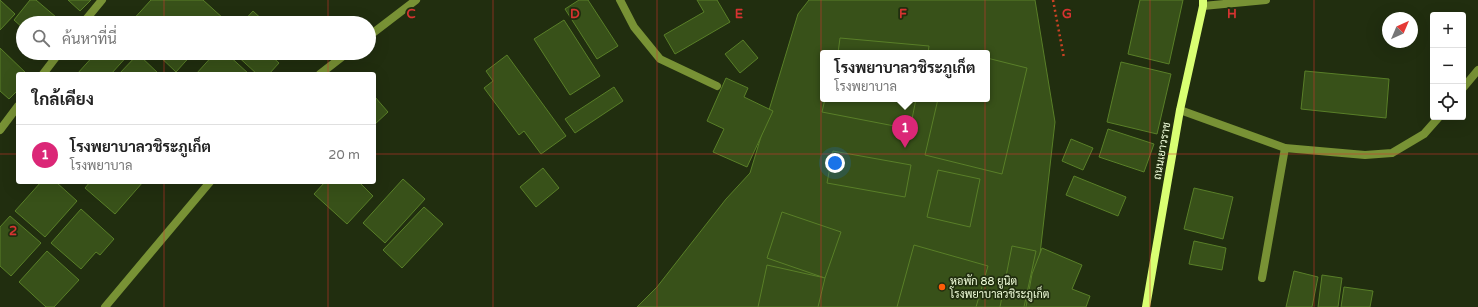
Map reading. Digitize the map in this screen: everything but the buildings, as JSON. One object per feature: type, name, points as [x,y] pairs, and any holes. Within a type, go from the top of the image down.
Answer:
[{"type":"main road","name":"ถนนเยาวราช","points":[[1146,307],[1180,110],[1203,3]]},
{"type":"street","points":[[88,16],[102,0]]},
{"type":"street","points":[[376,31],[416,0]]},
{"type":"street","points":[[620,0],[634,27],[660,59],[717,86]]},
{"type":"street","points":[[1203,3],[1266,0]]},
{"type":"street","points":[[45,72],[54,60]]},
{"type":"street","points":[[323,72],[338,60]]},
{"type":"street","points":[[1466,84],[1478,70]]},
{"type":"street","points":[[0,130],[16,109]]},
{"type":"street","points":[[1180,110],[1285,148],[1365,155],[1392,153],[1424,134],[1436,120]]},
{"type":"street","points":[[1262,278],[1285,148]]},
{"type":"street","points":[[105,307],[208,184]]},
{"type":"path","points":[[1053,0],[1064,58]]},
{"type":"place","name":"โรงพยาบาลวชิระภูเก็ต","points":[[905,148]]},
{"type":"place","name":"หอพัก 88 ยูนิต โรงพยาบาลวชิระภูเก็ต","points":[[942,287]]}]
